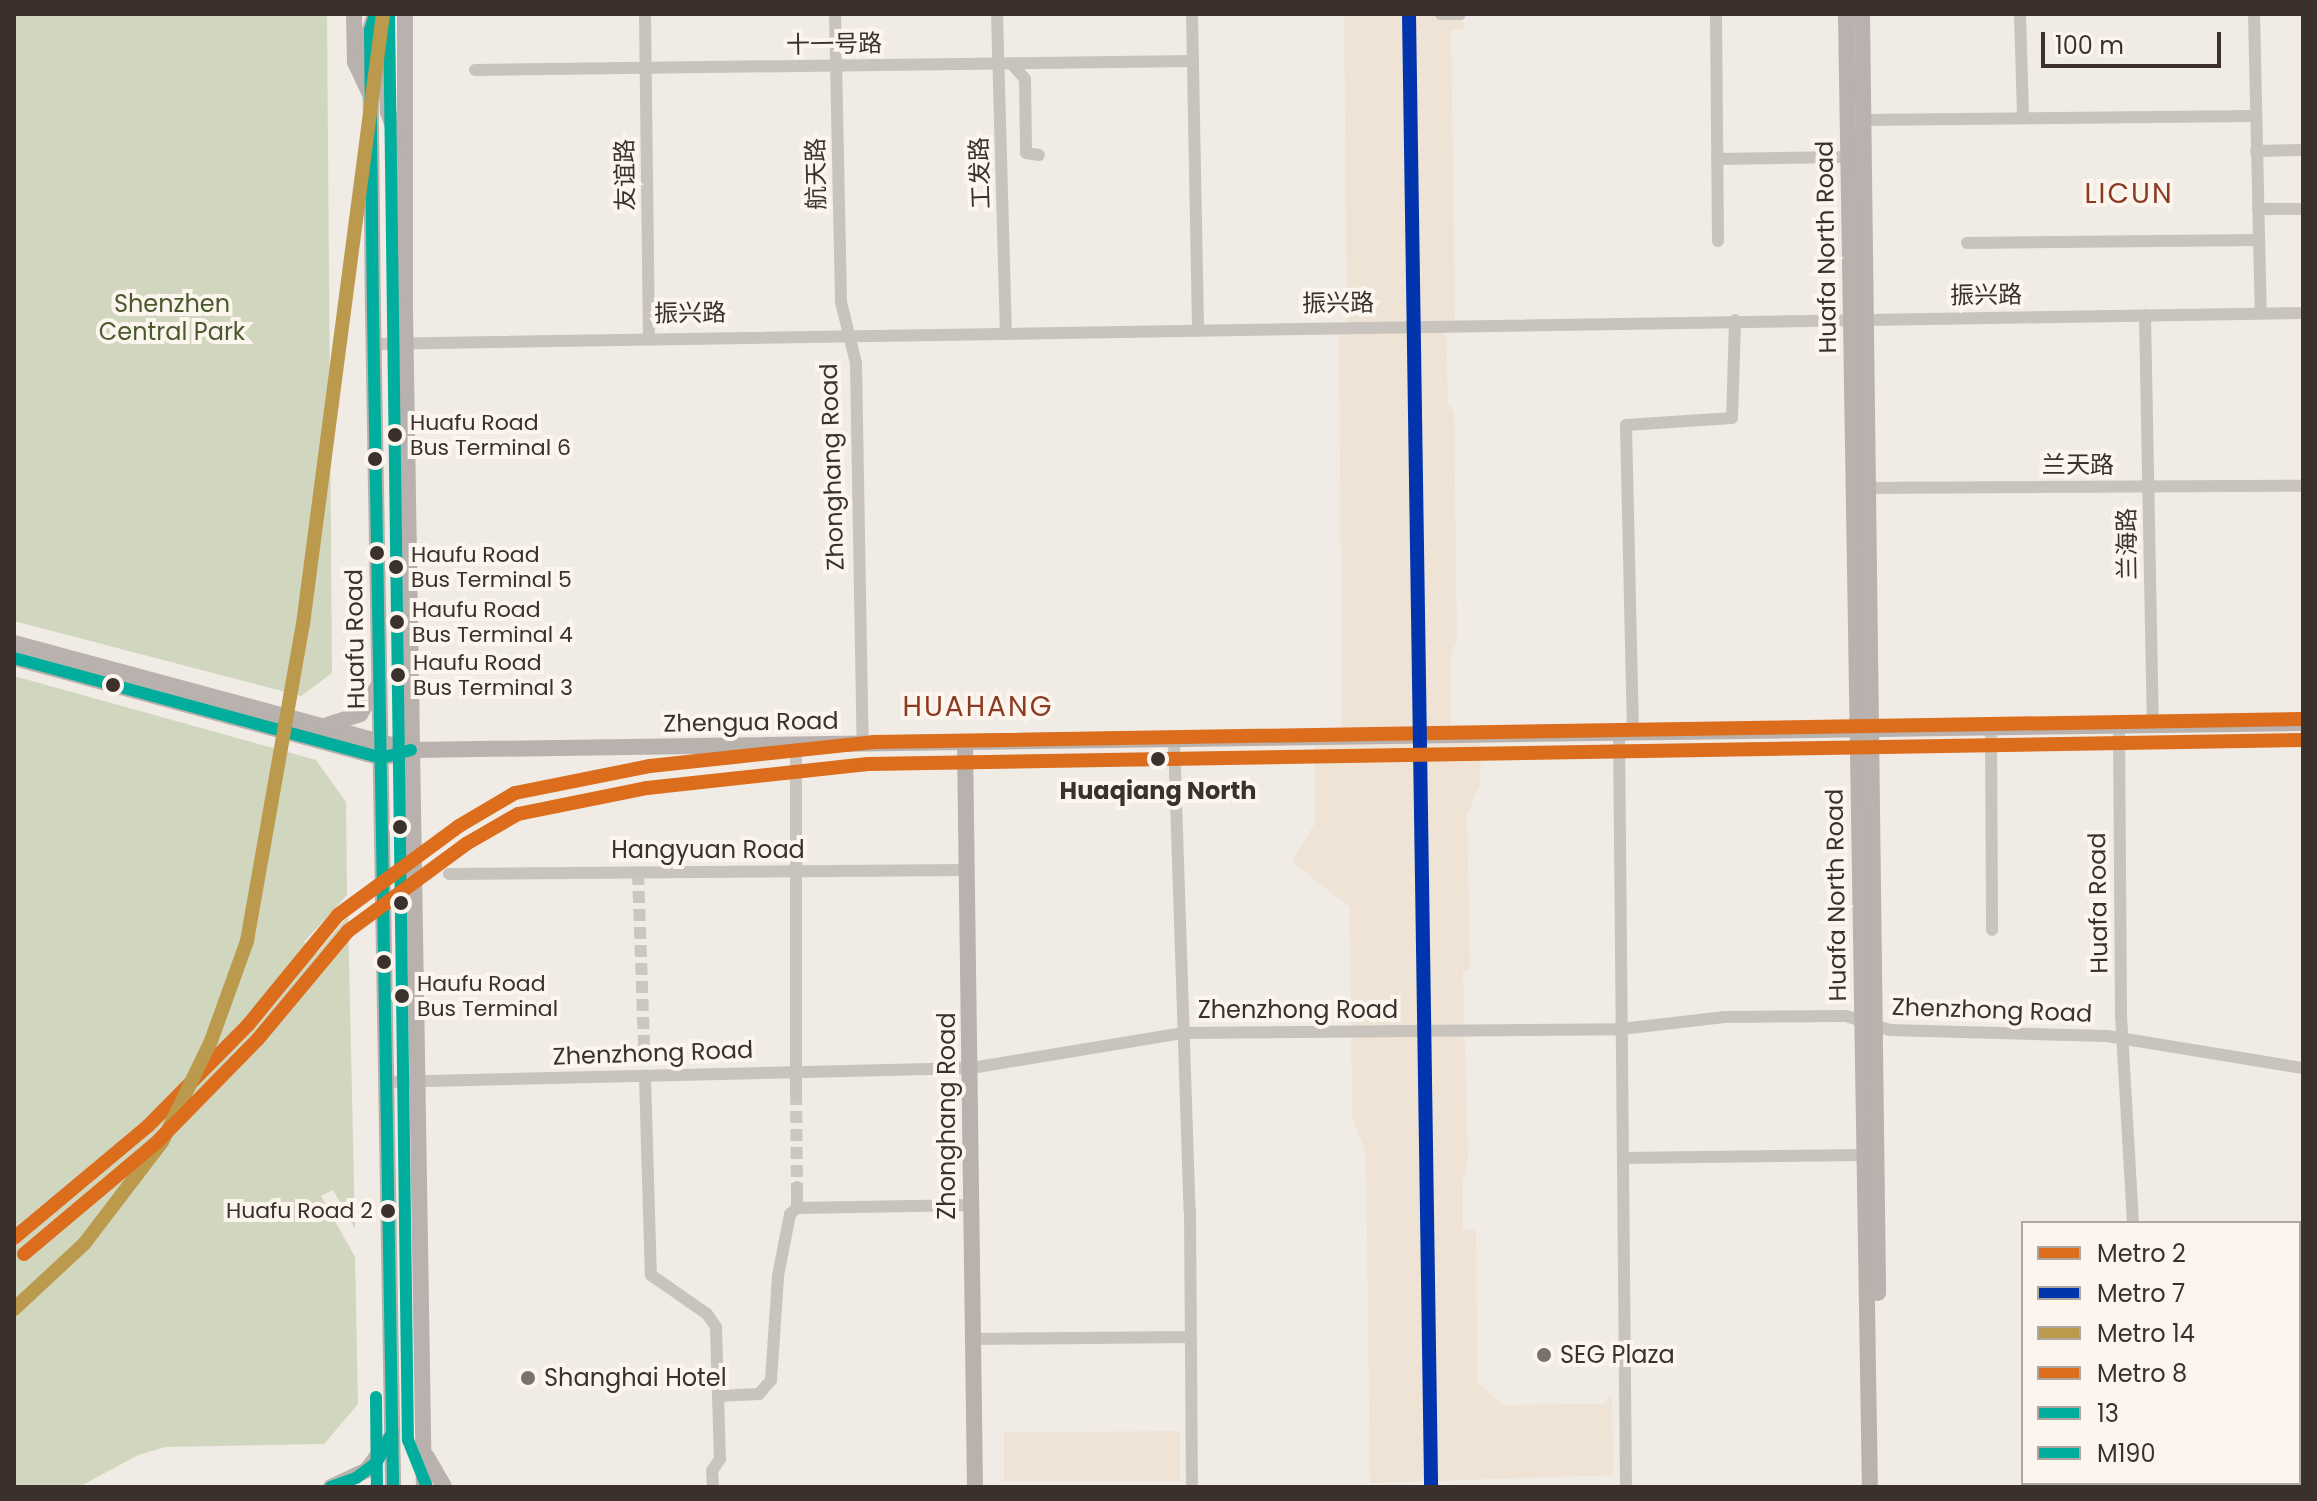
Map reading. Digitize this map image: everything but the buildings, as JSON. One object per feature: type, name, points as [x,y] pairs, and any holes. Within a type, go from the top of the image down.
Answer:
[{"type":"main road","points":[[354,14],[355,62],[371,97]]},
{"type":"main road","name":"Huafu Road","points":[[405,14],[405,343],[424,1487]]},
{"type":"main road","name":"Huafa North Road","points":[[1846,14],[1848,157],[1858,318]]},
{"type":"main road","name":"Huafa North Road","points":[[1862,14],[1858,318],[1879,1487]]},
{"type":"main road","name":"Huafu Road","points":[[370,19],[393,1487]]},
{"type":"main road","name":"Huafu Road","points":[[370,19],[381,51],[388,112],[405,158]]},
{"type":"main road","points":[[14,643],[318,726],[381,750]]},
{"type":"main road","points":[[14,658],[381,750]]},
{"type":"main road","points":[[318,726],[360,714],[380,680]]},
{"type":"main road","name":"Zhengua Road","points":[[381,750],[2303,723]]},
{"type":"main road","name":"Zhonghang Road","points":[[965,744],[975,1487]]},
{"type":"main road","name":"Huafa North Road","points":[[1869,1025],[1865,1155],[1870,1487]]},
{"type":"main road","points":[[331,1487],[356,1478],[377,1462],[392,1432]]},
{"type":"main road","points":[[424,1440],[444,1487]]},
{"type":"main road","points":[[2261,1487],[2303,1486]]},
{"type":"street","name":"友谊路","points":[[645,14],[649,336]]},
{"type":"street","name":"航天路","points":[[835,14],[845,333]]},
{"type":"street","name":"工发路","points":[[997,14],[1005,64],[1006,330]]},
{"type":"street","points":[[1192,14],[1198,327]]},
{"type":"street","points":[[1441,14],[1460,14]]},
{"type":"street","points":[[1716,14],[1718,241]]},
{"type":"street","points":[[2020,14],[2023,118]]},
{"type":"street","points":[[2254,14],[2261,313]]},
{"type":"street","name":"十一号路","points":[[475,70],[1193,61]]},
{"type":"street","points":[[1005,64],[1025,79],[1026,153],[1039,155]]},
{"type":"street","points":[[1863,120],[2255,116]]},
{"type":"street","points":[[2256,151],[2303,150]]},
{"type":"street","points":[[1717,159],[1848,157]]},
{"type":"street","points":[[2258,209],[2303,209]]},
{"type":"street","points":[[1967,243],[2259,240]]},
{"type":"street","name":"振兴路","points":[[374,344],[1006,330],[2303,313]]},
{"type":"street","name":"兰海路","points":[[2145,315],[2153,725]]},
{"type":"street","points":[[1626,1487],[1621,1029],[1626,733],[1626,425],[1732,418],[1735,320]]},
{"type":"street","name":"Zhonghang Road","points":[[845,333],[856,363],[863,745]]},
{"type":"street","name":"兰天路","points":[[1861,488],[2303,486]]},
{"type":"street","name":"Huafa Road","points":[[2119,726],[2122,1038],[2133,1221]]},
{"type":"street","points":[[1991,728],[1992,930]]},
{"type":"street","points":[[1174,741],[1192,1487]]},
{"type":"street","points":[[796,746],[796,1093]]},
{"type":"street","name":"Hangyuan Road","points":[[449,874],[968,870]]},
{"type":"street","name":"Zhenzhong Road","points":[[387,1082],[971,1068],[1182,1033],[1621,1029],[1724,1017],[1846,1016],[1869,1025],[2122,1038],[2303,1068]]},
{"type":"street","points":[[645,1077],[651,1275],[714,1320],[720,1459],[712,1471],[713,1487]]},
{"type":"street","points":[[1623,1158],[1865,1155]]},
{"type":"street","points":[[797,1187],[797,1208]]},
{"type":"street","points":[[718,1396],[759,1394],[771,1380],[778,1276],[790,1214],[797,1208],[971,1205]]},
{"type":"street","points":[[973,1339],[1190,1337]]},
{"type":"green space","name":"Shenzhen Central Park","points":[[14,14],[327,14],[332,673],[301,696],[14,621]]},
{"type":"green space","points":[[14,676],[316,760],[346,802],[347,895],[304,942],[317,953],[348,916],[355,1229],[333,1190],[321,1196],[355,1257],[358,1404],[324,1444],[165,1447],[138,1455],[79,1487],[14,1487]]},
{"type":"shaded area","points":[[1344,14],[1463,14],[1464,29],[1451,30],[1455,323],[1446,324],[1448,404],[1454,412],[1457,642],[1451,652],[1451,732],[1481,732],[1480,784],[1467,815],[1470,970],[1463,971],[1468,1162],[1463,1180],[1463,1230],[1476,1230],[1477,1381],[1502,1405],[1604,1404],[1612,1395],[1613,1475],[1370,1483],[1366,1154],[1352,1115],[1350,907],[1292,862],[1315,823],[1315,734],[1342,734],[1339,325],[1347,324]]},
{"type":"shaded area","points":[[1180,1431],[1180,1481],[1004,1481],[1004,1432]]},
{"type":"tunnel","points":[[638,873],[645,1077]]},
{"type":"tunnel","points":[[796,1093],[797,1187]]},
{"type":"metro line","name":"14","points":[[14,1309],[84,1244],[162,1142],[211,1041],[247,941],[303,624],[383,14]]},
{"type":"metro line","name":"7","points":[[1409,14],[1431,1487]]},
{"type":"metro line","name":"2","points":[[14,1238],[148,1126],[248,1025],[338,915],[459,826],[515,793],[650,766],[874,742],[2303,719]]},
{"type":"metro line","name":"8","points":[[24,1254],[158,1141],[258,1039],[348,931],[466,844],[518,814],[647,788],[868,764],[2303,740]]},
{"type":"transit line","name":"13","points":[[375,14],[370,30],[373,312],[393,1487]]},
{"type":"transit line","name":"M190","points":[[389,14],[408,1440],[427,1487]]},
{"type":"transit line","name":"13","points":[[14,658],[381,758],[411,750]]},
{"type":"transit line","name":"M190","points":[[376,1397],[377,1487]]},
{"type":"transit line","name":"13","points":[[331,1487],[356,1478],[377,1462],[392,1432]]},
{"type":"place","name":"Huafu Road Bus Terminal 6","points":[[395,435]]},
{"type":"place","name":"Haufu Road Bus Terminal 5","points":[[396,567]]},
{"type":"place","name":"Haufu Road Bus Terminal 4","points":[[397,622]]},
{"type":"place","name":"Haufu Road Bus Terminal 3","points":[[398,675]]},
{"type":"place","name":"Huaqiang North","points":[[1158,759]]},
{"type":"place","name":"Haufu Road Bus Terminal","points":[[402,996]]},
{"type":"place","name":"Huafu Road 2","points":[[388,1211]]},
{"type":"place","name":"SEG Plaza","points":[[1544,1355]]},
{"type":"place","name":"Shanghai Hotel","points":[[528,1378]]},
{"type":"district","name":"LICUN","points":[[2129,194]]},
{"type":"district","name":"HUAHANG","points":[[978,707]]}]
